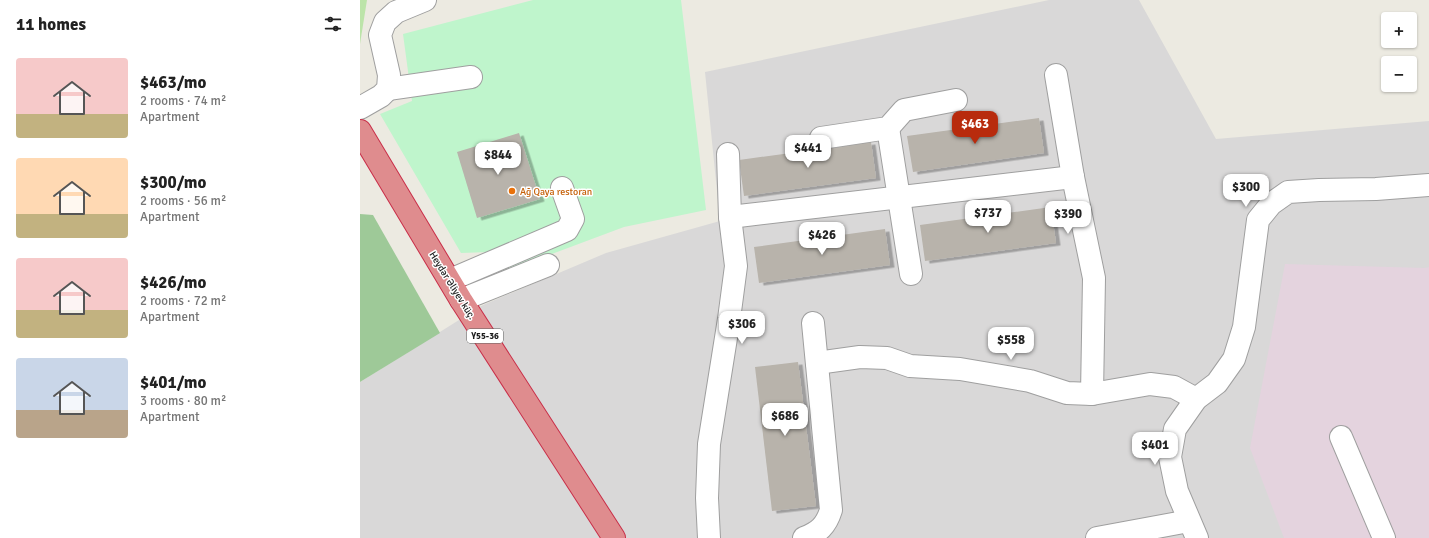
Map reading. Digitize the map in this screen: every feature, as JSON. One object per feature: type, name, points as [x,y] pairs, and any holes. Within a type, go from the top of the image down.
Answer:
[{"type":"highway","name":"Heydər Əliyev küç.","points":[[363,143],[450,280],[461,300],[614,538]]},
{"type":"street","points":[[388,89],[389,75],[380,35],[386,22],[396,12],[415,2]]},
{"type":"street","points":[[1056,75],[1073,177],[1094,278],[1092,394]]},
{"type":"street","points":[[360,108],[381,96],[388,89],[471,76]]},
{"type":"street","points":[[821,138],[888,128],[904,110],[956,100]]},
{"type":"street","points":[[888,128],[911,274]]},
{"type":"street","points":[[709,538],[707,498],[709,444],[736,266],[730,217],[728,154]]},
{"type":"street","points":[[730,217],[1073,177]]},
{"type":"street","points":[[1097,538],[1193,530],[1177,491],[1170,457],[1175,429],[1196,399],[1217,383],[1234,359],[1244,327],[1258,220],[1271,204],[1288,192],[1319,190],[1376,190],[1429,185]]},
{"type":"street","points":[[450,280],[567,230],[573,219],[562,188]]},
{"type":"street","points":[[461,300],[548,266]]},
{"type":"street","points":[[804,538],[812,535],[827,522],[831,510],[813,322]]},
{"type":"street","points":[[817,363],[860,357],[888,358],[910,366],[960,369],[1030,381],[1067,393],[1092,394],[1150,384],[1174,387],[1196,399]]},
{"type":"street","points":[[1342,437],[1384,538]]},
{"type":"shaded area","points":[[1049,0],[1139,0],[1216,139],[1429,121],[1429,538],[360,538],[360,382],[483,305],[606,253],[720,221],[705,72]]},
{"type":"shaded area","points":[[1285,264],[1429,267],[1429,538],[1284,538],[1250,448]]},
{"type":"green space","points":[[360,0],[367,0],[360,44]]},
{"type":"green space","points":[[533,0],[681,0],[706,210],[624,227],[501,273],[489,252],[461,253],[380,114],[412,101],[403,34]]},
{"type":"green space","points":[[360,214],[373,215],[440,333],[360,382]]},
{"type":"building","points":[[1039,118],[1044,153],[913,172],[907,136]]},
{"type":"building","points":[[519,133],[540,199],[477,218],[457,152]]},
{"type":"building","points":[[871,142],[876,178],[744,196],[739,160]]},
{"type":"building","points":[[1051,207],[1056,243],[925,261],[920,225]]},
{"type":"building","points":[[885,229],[890,265],[759,283],[754,247]]},
{"type":"building","points":[[798,362],[816,506],[772,511],[755,367]]},
{"type":"place","name":"Ağ Qaya restoran","points":[[512,191]]}]
